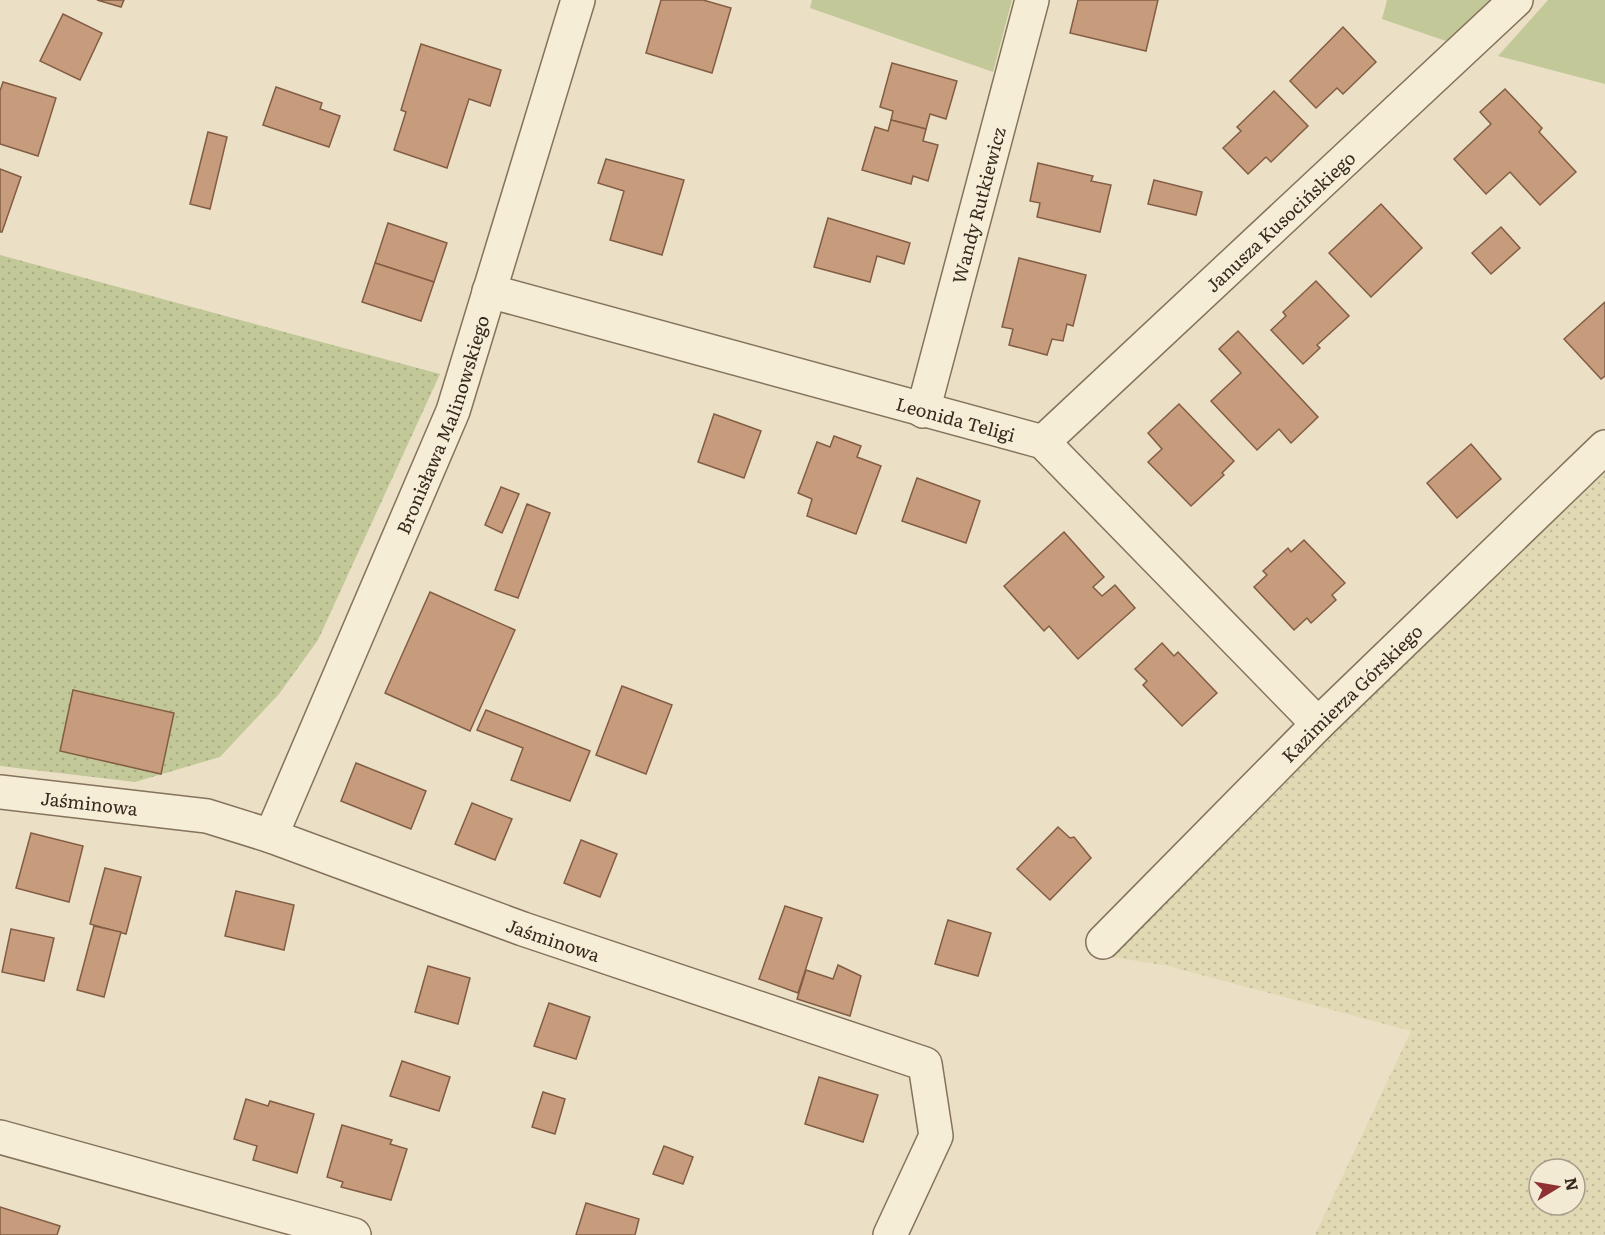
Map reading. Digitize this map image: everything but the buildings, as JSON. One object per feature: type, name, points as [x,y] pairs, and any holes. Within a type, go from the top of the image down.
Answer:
[{"type":"street","name":"Bronisława Malinowskiego","points":[[271,836],[453,411],[578,0]]},
{"type":"street","name":"Wandy Rutkiewicz","points":[[923,411],[1032,0]]},
{"type":"street","name":"Janusza Kusocińskiego","points":[[1043,442],[1516,0]]},
{"type":"street","name":"Leonida Teligi","points":[[489,291],[1043,442]]},
{"type":"street","points":[[1043,442],[1318,724]]},
{"type":"street","name":"Kazimierza Górskiego","points":[[1103,942],[1318,724],[1605,447]]},
{"type":"street","name":"Jaśminowa","points":[[0,792],[207,816],[271,836],[523,929],[925,1064],[936,1136],[890,1235]]},
{"type":"street","points":[[0,1137],[354,1235]]},
{"type":"shaded area","points":[[1605,465],[1605,1235],[1315,1235],[1411,1031],[1168,966],[1112,957],[1487,563]]},
{"type":"green space","points":[[812,0],[1012,0],[993,72],[810,8]]},
{"type":"green space","points":[[1387,0],[1491,0],[1446,41],[1382,19]]},
{"type":"green space","points":[[1548,0],[1605,0],[1605,84],[1498,56]]},
{"type":"green space","points":[[0,255],[440,374],[318,640],[279,694],[220,757],[135,782],[0,766]]}]
